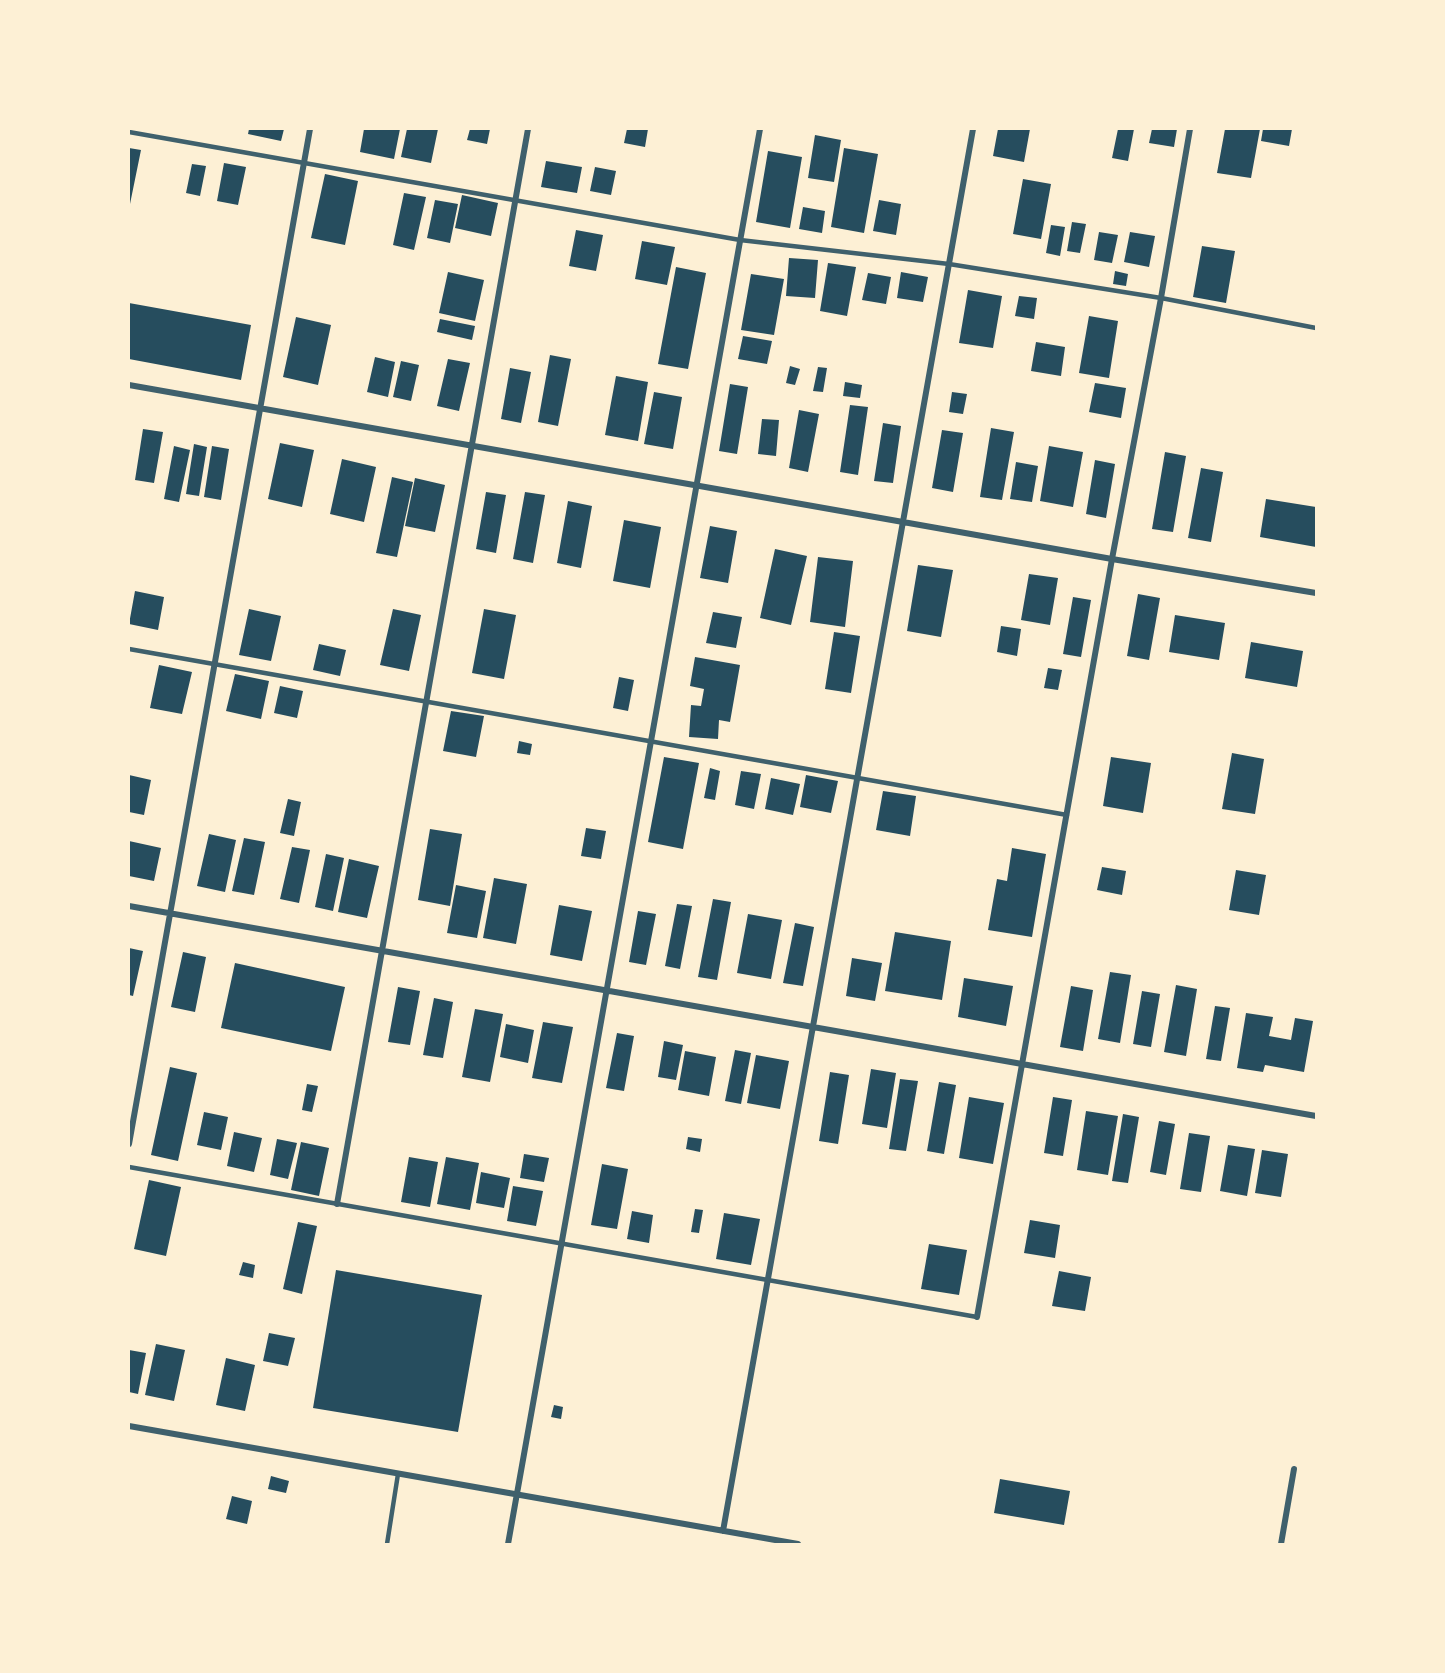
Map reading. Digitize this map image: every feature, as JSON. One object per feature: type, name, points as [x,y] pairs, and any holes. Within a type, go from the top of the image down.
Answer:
[{"type":"street","points":[[129,1144],[310,129]]},
{"type":"street","points":[[337,1204],[528,129]]},
{"type":"street","points":[[508,1544],[760,129]]},
{"type":"street","points":[[723,1531],[972,129]]},
{"type":"street","points":[[977,1317],[1190,129]]},
{"type":"street","points":[[129,385],[1316,593]]},
{"type":"street","points":[[129,906],[1316,1116]]},
{"type":"street","points":[[129,1426],[798,1544]]},
{"type":"street","points":[[1281,1544],[1294,1469]]},
{"type":"lane","points":[[129,132],[740,240],[949,264],[1161,298],[1316,328]]},
{"type":"lane","points":[[129,649],[1067,815]]},
{"type":"lane","points":[[129,1167],[977,1317]]},
{"type":"lane","points":[[387,1544],[398,1474]]},
{"type":"building","points":[[249,129],[284,129],[281,141],[248,134]]},
{"type":"building","points":[[364,129],[400,129],[394,159],[360,152]]},
{"type":"building","points":[[407,129],[438,129],[431,163],[401,157]]},
{"type":"building","points":[[470,129],[490,129],[487,144],[467,140]]},
{"type":"building","points":[[627,129],[648,129],[645,147],[624,143]]},
{"type":"building","points":[[998,129],[1030,129],[1024,162],[993,156]]},
{"type":"building","points":[[1118,129],[1134,129],[1128,161],[1112,158]]},
{"type":"building","points":[[1152,129],[1177,129],[1174,147],[1149,143]]},
{"type":"building","points":[[1225,129],[1260,129],[1251,178],[1217,173]]},
{"type":"building","points":[[1263,129],[1292,129],[1289,146],[1261,141]]},
{"type":"building","points":[[815,135],[841,140],[834,182],[808,178]]},
{"type":"building","points":[[129,148],[141,150],[130,204],[129,204]]},
{"type":"building","points":[[844,148],[878,154],[864,233],[831,227]]},
{"type":"building","points":[[768,151],[802,157],[790,228],[756,222]]},
{"type":"building","points":[[546,161],[582,167],[577,193],[541,187]]},
{"type":"building","points":[[224,163],[246,167],[238,205],[217,201]]},
{"type":"building","points":[[192,164],[206,166],[200,196],[186,193]]},
{"type":"building","points":[[595,167],[616,171],[611,195],[590,191]]},
{"type":"building","points":[[325,174],[358,181],[345,245],[311,238]]},
{"type":"building","points":[[1023,179],[1051,184],[1041,239],[1013,234]]},
{"type":"building","points":[[404,193],[426,197],[414,250],[393,245]]},
{"type":"building","points":[[462,195],[498,203],[491,236],[455,228]]},
{"type":"building","points":[[435,200],[458,204],[450,243],[427,238]]},
{"type":"building","points":[[879,200],[901,204],[896,235],[873,231]]},
{"type":"building","points":[[803,207],[825,211],[822,233],[799,229]]},
{"type":"building","points":[[1072,222],[1086,224],[1080,253],[1067,251]]},
{"type":"building","points":[[1051,225],[1065,227],[1060,256],[1046,253]]},
{"type":"building","points":[[576,230],[603,235],[596,271],[569,266]]},
{"type":"building","points":[[1099,232],[1118,235],[1112,263],[1094,260]]},
{"type":"building","points":[[1130,232],[1155,236],[1149,267],[1124,262]]},
{"type":"building","points":[[642,241],[675,247],[667,285],[635,279]]},
{"type":"building","points":[[1202,246],[1235,251],[1226,303],[1193,297]]},
{"type":"building","points":[[789,258],[818,260],[815,298],[786,296]]},
{"type":"building","points":[[828,263],[856,267],[847,316],[820,311]]},
{"type":"building","points":[[676,267],[706,273],[688,369],[658,364]]},
{"type":"building","points":[[1115,271],[1128,274],[1126,286],[1113,284]]},
{"type":"building","points":[[448,272],[484,280],[475,321],[439,313]]},
{"type":"building","points":[[901,272],[928,277],[923,302],[897,298]]},
{"type":"building","points":[[868,273],[891,277],[886,304],[862,300]]},
{"type":"building","points":[[751,274],[784,279],[774,335],[741,330]]},
{"type":"building","points":[[968,290],[1002,296],[993,348],[959,343]]},
{"type":"building","points":[[1019,296],[1037,298],[1034,319],[1015,316]]},
{"type":"building","points":[[129,303],[251,325],[241,380],[129,359]]},
{"type":"building","points":[[1089,316],[1118,321],[1109,378],[1079,373]]},
{"type":"building","points":[[296,317],[331,325],[318,385],[283,377]]},
{"type":"building","points":[[440,319],[475,326],[472,340],[437,332]]},
{"type":"building","points":[[743,336],[772,341],[767,364],[738,359]]},
{"type":"building","points":[[1036,342],[1065,347],[1061,376],[1031,371]]},
{"type":"building","points":[[550,355],[571,359],[558,426],[538,422]]},
{"type":"building","points":[[375,357],[395,362],[388,397],[367,392]]},
{"type":"building","points":[[448,359],[470,363],[459,411],[437,406]]},
{"type":"building","points":[[401,361],[419,365],[411,401],[393,397]]},
{"type":"building","points":[[790,366],[800,369],[795,385],[786,383]]},
{"type":"building","points":[[818,367],[827,368],[823,392],[813,391]]},
{"type":"building","points":[[510,368],[531,372],[521,423],[501,419]]},
{"type":"building","points":[[616,376],[648,382],[638,441],[605,435]]},
{"type":"building","points":[[845,382],[862,385],[860,398],[843,396]]},
{"type":"building","points":[[1095,383],[1126,388],[1121,418],[1089,412]]},
{"type":"building","points":[[730,384],[748,387],[737,454],[719,451]]},
{"type":"building","points":[[654,392],[682,397],[673,449],[644,444]]},
{"type":"building","points":[[952,392],[967,394],[963,414],[949,412]]},
{"type":"building","points":[[850,405],[868,407],[858,475],[840,472]]},
{"type":"building","points":[[799,410],[819,414],[808,472],[789,468]]},
{"type":"building","points":[[762,419],[779,420],[776,456],[758,454]]},
{"type":"building","points":[[883,423],[901,426],[893,483],[874,481]]},
{"type":"building","points":[[991,428],[1014,432],[1002,500],[980,497]]},
{"type":"building","points":[[143,429],[163,432],[154,483],[135,480]]},
{"type":"building","points":[[942,430],[963,433],[953,492],[932,488]]},
{"type":"building","points":[[280,443],[314,450],[302,507],[268,499]]},
{"type":"building","points":[[194,444],[207,447],[199,496],[186,494]]},
{"type":"building","points":[[174,446],[190,450],[179,502],[164,499]]},
{"type":"building","points":[[212,446],[229,449],[221,500],[204,497]]},
{"type":"building","points":[[1049,446],[1083,452],[1073,507],[1040,501]]},
{"type":"building","points":[[1165,452],[1186,456],[1173,532],[1152,529]]},
{"type":"building","points":[[342,459],[376,467],[364,522],[330,514]]},
{"type":"building","points":[[1095,460],[1115,464],[1106,518],[1086,514]]},
{"type":"building","points":[[1016,462],[1038,466],[1032,502],[1010,499]]},
{"type":"building","points":[[1201,468],[1223,472],[1211,542],[1188,538]]},
{"type":"building","points":[[392,477],[413,482],[397,557],[376,553]]},
{"type":"building","points":[[415,478],[445,485],[435,532],[405,526]]},
{"type":"building","points":[[486,492],[506,495],[496,553],[476,549]]},
{"type":"building","points":[[525,492],[545,495],[533,563],[513,559]]},
{"type":"building","points":[[1266,499],[1316,507],[1316,547],[1260,537]]},
{"type":"building","points":[[568,501],[592,506],[581,568],[557,563]]},
{"type":"building","points":[[624,520],[661,527],[650,588],[613,581]]},
{"type":"building","points":[[710,526],[737,531],[728,583],[700,578]]},
{"type":"building","points":[[775,549],[807,556],[791,625],[760,618]]},
{"type":"building","points":[[818,557],[853,561],[845,627],[810,622]]},
{"type":"building","points":[[918,565],[953,570],[941,637],[907,631]]},
{"type":"building","points":[[1029,574],[1058,578],[1050,625],[1021,620]]},
{"type":"building","points":[[135,591],[164,597],[158,630],[129,624]]},
{"type":"building","points":[[1138,594],[1160,598],[1149,660],[1127,656]]},
{"type":"building","points":[[1073,597],[1091,600],[1081,657],[1063,654]]},
{"type":"building","points":[[249,609],[281,616],[271,661],[239,655]]},
{"type":"building","points":[[393,609],[421,615],[409,671],[380,665]]},
{"type":"building","points":[[484,609],[516,615],[504,679],[472,673]]},
{"type":"building","points":[[713,612],[742,617],[736,648],[706,643]]},
{"type":"building","points":[[1175,615],[1225,623],[1219,660],[1169,652]]},
{"type":"building","points":[[1001,626],[1021,629],[1017,656],[997,652]]},
{"type":"building","points":[[834,632],[860,636],[851,693],[825,689]]},
{"type":"building","points":[[1251,642],[1303,651],[1297,687],[1245,678]]},
{"type":"building","points":[[319,644],[346,650],[340,676],[313,670]]},
{"type":"building","points":[[695,657],[740,665],[730,722],[719,720],[718,739],[689,737],[691,705],[701,706],[704,689],[690,686]]},
{"type":"building","points":[[159,665],[192,672],[182,714],[150,708]]},
{"type":"building","points":[[1048,668],[1062,670],[1058,690],[1044,688]]},
{"type":"building","points":[[235,674],[269,681],[261,719],[226,711]]},
{"type":"building","points":[[619,677],[634,680],[628,711],[613,708]]},
{"type":"building","points":[[280,686],[303,691],[297,718],[274,713]]},
{"type":"building","points":[[451,711],[484,716],[476,757],[443,751]]},
{"type":"building","points":[[519,741],[532,744],[530,755],[517,753]]},
{"type":"building","points":[[1232,753],[1264,759],[1255,814],[1222,809]]},
{"type":"building","points":[[664,757],[699,763],[683,849],[648,842]]},
{"type":"building","points":[[1111,757],[1151,763],[1143,813],[1103,806]]},
{"type":"building","points":[[710,768],[720,771],[715,800],[704,798]]},
{"type":"building","points":[[741,771],[761,774],[754,809],[735,805]]},
{"type":"building","points":[[129,775],[151,780],[144,815],[129,812]]},
{"type":"building","points":[[806,775],[838,781],[831,813],[800,807]]},
{"type":"building","points":[[771,778],[800,784],[793,815],[765,809]]},
{"type":"building","points":[[883,791],[916,796],[910,836],[876,830]]},
{"type":"building","points":[[288,799],[301,802],[294,836],[280,833]]},
{"type":"building","points":[[586,828],[606,831],[601,859],[581,856]]},
{"type":"building","points":[[430,829],[462,834],[450,906],[418,900]]},
{"type":"building","points":[[209,834],[236,840],[225,892],[197,886]]},
{"type":"building","points":[[244,838],[265,842],[254,895],[232,891]]},
{"type":"building","points":[[129,841],[161,848],[154,881],[129,876]]},
{"type":"building","points":[[292,847],[310,850],[299,903],[280,899]]},
{"type":"building","points":[[1012,848],[1046,854],[1032,937],[988,930],[997,879],[1007,881]]},
{"type":"building","points":[[326,854],[344,858],[333,911],[315,907]]},
{"type":"building","points":[[349,859],[379,866],[367,918],[338,912]]},
{"type":"building","points":[[1102,867],[1126,871],[1122,895],[1097,890]]},
{"type":"building","points":[[1236,870],[1266,875],[1259,915],[1229,910]]},
{"type":"building","points":[[494,878],[527,884],[516,944],[483,938]]},
{"type":"building","points":[[456,885],[486,891],[477,938],[447,933]]},
{"type":"building","points":[[713,899],[731,902],[717,980],[698,977]]},
{"type":"building","points":[[677,904],[692,906],[680,969],[665,966]]},
{"type":"building","points":[[559,905],[592,911],[582,961],[550,955]]},
{"type":"building","points":[[638,911],[656,914],[646,965],[629,962]]},
{"type":"building","points":[[748,914],[782,920],[771,979],[737,973]]},
{"type":"building","points":[[795,923],[814,927],[803,986],[783,983]]},
{"type":"building","points":[[895,932],[951,941],[942,1000],[885,991]]},
{"type":"building","points":[[129,948],[143,951],[133,996],[129,995]]},
{"type":"building","points":[[183,952],[206,957],[195,1012],[171,1007]]},
{"type":"building","points":[[852,958],[882,963],[875,1001],[846,996]]},
{"type":"building","points":[[235,963],[345,987],[331,1051],[221,1028]]},
{"type":"building","points":[[1110,972],[1131,975],[1120,1043],[1098,1039]]},
{"type":"building","points":[[964,978],[1013,986],[1006,1026],[958,1017]]},
{"type":"building","points":[[1176,985],[1197,989],[1186,1056],[1164,1052]]},
{"type":"building","points":[[1071,986],[1093,990],[1083,1051],[1060,1047]]},
{"type":"building","points":[[398,987],[420,991],[410,1045],[388,1042]]},
{"type":"building","points":[[1142,991],[1160,994],[1151,1047],[1133,1044]]},
{"type":"building","points":[[434,998],[453,1002],[443,1058],[423,1055]]},
{"type":"building","points":[[1215,1006],[1230,1008],[1221,1061],[1206,1059]]},
{"type":"building","points":[[475,1009],[503,1014],[490,1082],[462,1077]]},
{"type":"building","points":[[1246,1013],[1273,1017],[1269,1036],[1291,1040],[1295,1018],[1313,1021],[1304,1072],[1265,1065],[1263,1072],[1237,1068]]},
{"type":"building","points":[[543,1022],[573,1027],[562,1083],[532,1078]]},
{"type":"building","points":[[506,1024],[534,1030],[528,1063],[500,1057]]},
{"type":"building","points":[[617,1033],[634,1036],[624,1091],[606,1088]]},
{"type":"building","points":[[664,1041],[683,1045],[676,1080],[658,1077]]},
{"type":"building","points":[[735,1050],[751,1053],[741,1104],[725,1101]]},
{"type":"building","points":[[685,1051],[716,1057],[709,1096],[678,1090]]},
{"type":"building","points":[[756,1055],[789,1061],[780,1109],[747,1103]]},
{"type":"building","points":[[170,1067],[197,1073],[178,1161],[151,1155]]},
{"type":"building","points":[[871,1069],[896,1073],[887,1128],[862,1124]]},
{"type":"building","points":[[830,1072],[849,1075],[838,1144],[819,1141]]},
{"type":"building","points":[[900,1079],[918,1081],[906,1151],[889,1149]]},
{"type":"building","points":[[939,1082],[956,1085],[944,1154],[927,1151]]},
{"type":"building","points":[[307,1084],[318,1086],[312,1112],[302,1110]]},
{"type":"building","points":[[969,1097],[1004,1103],[993,1164],[959,1158]]},
{"type":"building","points":[[1053,1097],[1072,1100],[1063,1156],[1044,1153]]},
{"type":"building","points":[[1086,1111],[1118,1116],[1108,1175],[1077,1170]]},
{"type":"building","points":[[204,1112],[228,1117],[221,1150],[197,1145]]},
{"type":"building","points":[[1123,1114],[1139,1117],[1128,1183],[1112,1181]]},
{"type":"building","points":[[1159,1121],[1175,1124],[1166,1175],[1150,1172]]},
{"type":"building","points":[[234,1132],[262,1138],[254,1172],[227,1166]]},
{"type":"building","points":[[1189,1133],[1210,1136],[1201,1192],[1180,1189]]},
{"type":"building","points":[[688,1137],[702,1139],[700,1152],[686,1149]]},
{"type":"building","points":[[277,1139],[297,1143],[288,1179],[270,1175]]},
{"type":"building","points":[[301,1142],[329,1148],[319,1196],[291,1190]]},
{"type":"building","points":[[1228,1145],[1255,1149],[1247,1196],[1220,1191]]},
{"type":"building","points":[[1262,1150],[1288,1154],[1281,1197],[1255,1193]]},
{"type":"building","points":[[524,1154],[549,1158],[544,1182],[520,1178]]},
{"type":"building","points":[[409,1157],[438,1162],[430,1207],[401,1202]]},
{"type":"building","points":[[446,1157],[479,1163],[470,1210],[437,1204]]},
{"type":"building","points":[[602,1164],[628,1169],[617,1229],[591,1225]]},
{"type":"building","points":[[481,1172],[510,1178],[504,1208],[476,1203]]},
{"type":"building","points":[[149,1180],[181,1187],[166,1256],[134,1249]]},
{"type":"building","points":[[513,1186],[543,1191],[536,1226],[507,1221]]},
{"type":"building","points":[[695,1209],[703,1210],[699,1233],[691,1232]]},
{"type":"building","points":[[632,1211],[653,1215],[649,1243],[627,1239]]},
{"type":"building","points":[[724,1213],[760,1219],[751,1265],[716,1259]]},
{"type":"building","points":[[1030,1220],[1060,1225],[1055,1258],[1024,1253]]},
{"type":"building","points":[[298,1222],[317,1226],[302,1294],[283,1289]]},
{"type":"building","points":[[929,1244],[967,1250],[959,1295],[921,1289]]},
{"type":"building","points":[[243,1262],[255,1265],[253,1278],[239,1275]]},
{"type":"building","points":[[336,1270],[482,1295],[458,1432],[313,1408]]},
{"type":"building","points":[[1059,1271],[1091,1277],[1085,1311],[1052,1306]]},
{"type":"building","points":[[269,1333],[295,1338],[288,1366],[263,1361]]},
{"type":"building","points":[[156,1344],[185,1350],[174,1401],[145,1395]]},
{"type":"building","points":[[129,1350],[146,1353],[138,1394],[129,1392]]},
{"type":"building","points":[[226,1358],[255,1365],[245,1411],[216,1405]]},
{"type":"building","points":[[554,1405],[563,1407],[561,1419],[551,1417]]},
{"type":"building","points":[[271,1476],[289,1481],[286,1493],[268,1489]]},
{"type":"building","points":[[1000,1479],[1070,1491],[1064,1525],[994,1513]]},
{"type":"building","points":[[232,1496],[252,1501],[247,1524],[226,1519]]}]
